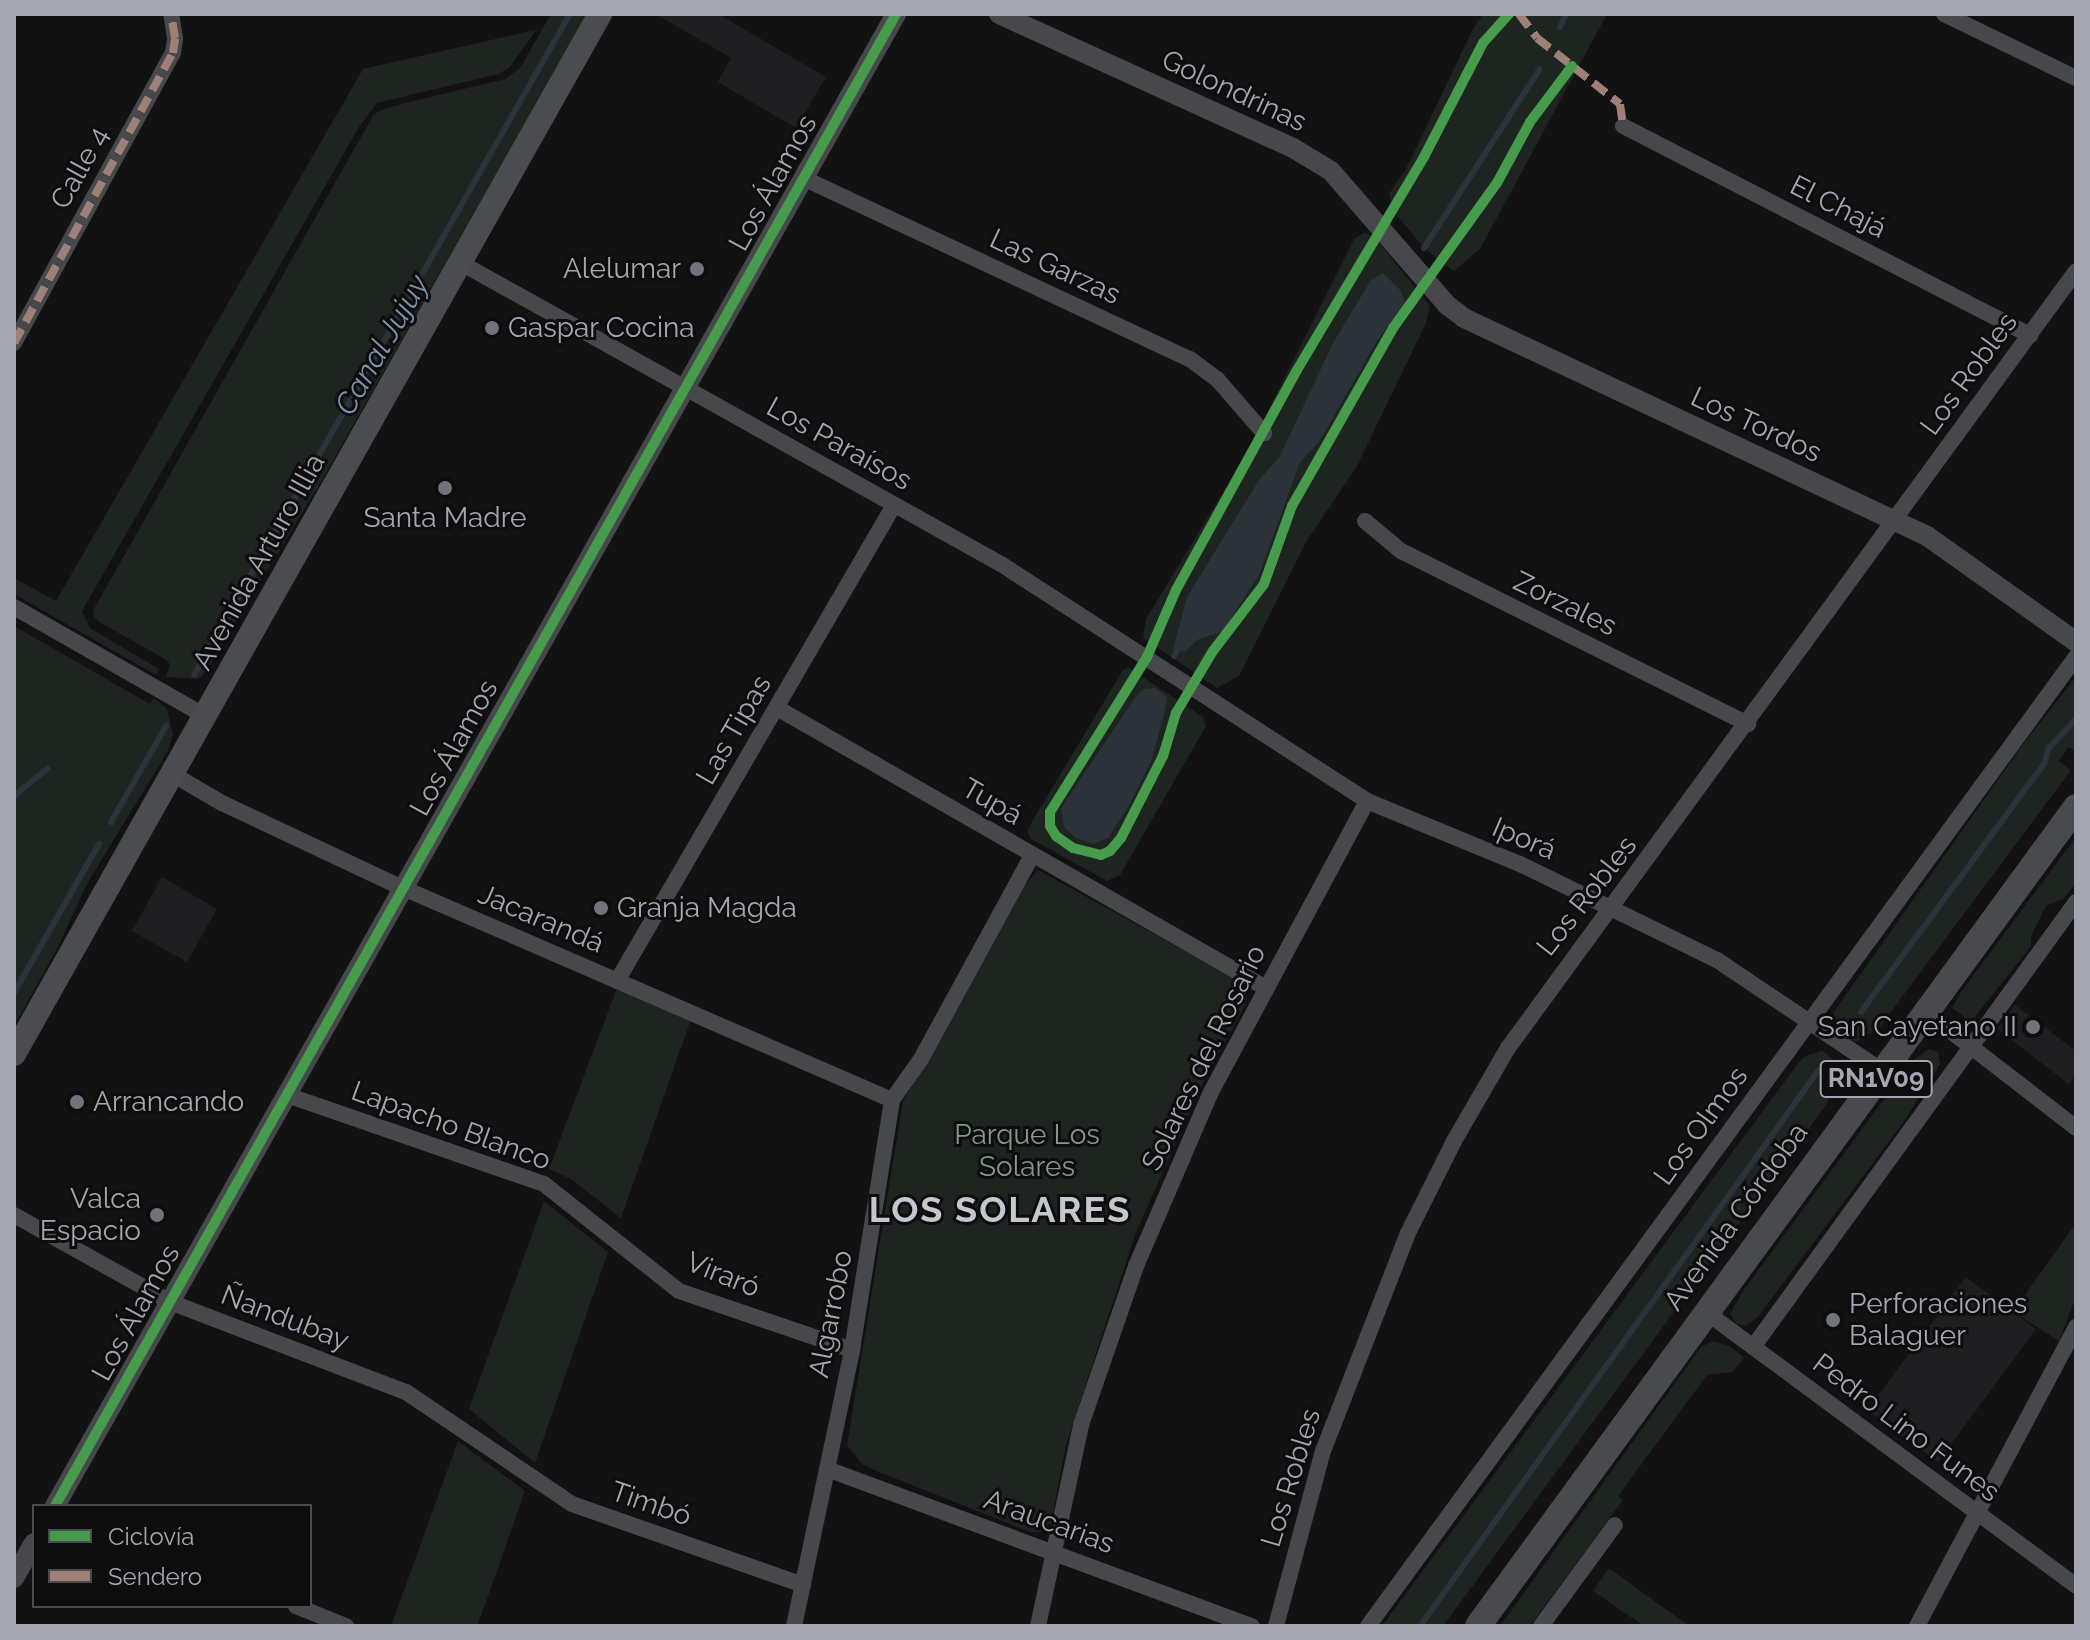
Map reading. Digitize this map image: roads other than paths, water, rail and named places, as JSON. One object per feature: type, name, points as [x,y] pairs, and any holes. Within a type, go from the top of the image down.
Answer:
[{"type":"main road","name":"Avenida Arturo Illia","points":[[14,1054],[207,717],[600,14]]},
{"type":"main road","name":"Avenida Córdoba","points":[[1478,1626],[2076,807]]},
{"type":"street","name":"Calle 4","points":[[14,343],[173,53],[175,38],[171,14]]},
{"type":"street","name":"Los Álamos","points":[[56,1504],[896,14]]},
{"type":"street","name":"Golondrinas","points":[[999,14],[1293,148],[1331,171],[1412,264]]},
{"type":"street","points":[[1944,14],[2076,78]]},
{"type":"street","name":"El Chajá","points":[[1623,126],[2030,335]]},
{"type":"street","name":"Las Garzas","points":[[803,178],[1190,359],[1217,379],[1264,433]]},
{"type":"street","name":"Los Paraísos","points":[[461,263],[1001,564],[1185,682]]},
{"type":"street","name":"Los Tordos","points":[[1412,264],[1447,305],[1464,318],[1927,536],[2076,642]]},
{"type":"street","name":"Los Robles","points":[[1276,1626],[1323,1451],[1407,1235],[1454,1141],[1508,1048],[1748,724],[2076,271]]},
{"type":"street","name":"Las Tipas","points":[[617,981],[894,505]]},
{"type":"street","name":"Zorzales","points":[[1365,521],[1401,551],[1748,724]]},
{"type":"street","points":[[14,607],[207,717]]},
{"type":"street","name":"Los Olmos","points":[[1368,1626],[2076,657]]},
{"type":"street","name":"Iporá","points":[[1185,682],[1367,801],[1612,906],[1717,960],[1882,1071]]},
{"type":"street","name":"Tupá","points":[[777,708],[1266,988]]},
{"type":"street","name":"Jacarandá","points":[[174,775],[222,803],[403,888],[892,1100]]},
{"type":"street","name":"Solares del Rosario","points":[[1038,1626],[1081,1425],[1136,1266],[1211,1092],[1367,801]]},
{"type":"street","name":"Algarrobo","points":[[794,1626],[852,1350],[892,1100],[921,1059],[1032,855]]},
{"type":"street","points":[[1753,1347],[2076,902]]},
{"type":"street","points":[[1926,1012],[2076,1128]]},
{"type":"street","name":"Lapacho Blanco","points":[[287,1095],[544,1184],[589,1220]]},
{"type":"street","name":"Ñandubay","points":[[14,1215],[170,1302],[406,1392],[493,1450]]},
{"type":"street","name":"Viraró","points":[[589,1220],[679,1291],[852,1350]]},
{"type":"street","name":"Pedro Lino Funes","points":[[1706,1312],[2076,1586]]},
{"type":"street","points":[[1917,1626],[2076,1327]]},
{"type":"street","name":"Timbó","points":[[493,1450],[572,1504],[803,1585]]},
{"type":"street","name":"Araucarias","points":[[827,1469],[1252,1626]]},
{"type":"street","points":[[1541,1626],[1615,1525]]},
{"type":"street","points":[[14,1578],[32,1546]]},
{"type":"street","points":[[301,1608],[346,1626]]},
{"type":"waterway","name":"Canal Jujuy","points":[[194,675],[570,14]]},
{"type":"waterway","points":[[1560,27],[1566,14]]},
{"type":"waterway","points":[[1424,248],[1540,69]]},
{"type":"waterway","points":[[1174,656],[1180,645]]},
{"type":"waterway","points":[[1861,1012],[2044,764],[2049,748],[2076,719]]},
{"type":"waterway","name":"Canal Jujuy","points":[[111,822],[166,726]]},
{"type":"waterway","points":[[14,796],[47,769]]},
{"type":"waterway","name":"Canal Jujuy","points":[[14,993],[99,844]]},
{"type":"waterway","points":[[1420,1626],[1818,1071]]},
{"type":"place","name":"Alelumar","points":[[697,269]]},
{"type":"place","name":"Gaspar Cocina","points":[[492,328]]},
{"type":"place","name":"Santa Madre","points":[[445,488]]},
{"type":"place","name":"Granja Magda","points":[[601,908]]},
{"type":"place","name":"San Cayetano II","points":[[2033,1027]]},
{"type":"place","name":"Arrancando","points":[[77,1102]]},
{"type":"place","name":"Valca Espacio","points":[[157,1215]]},
{"type":"place","name":"Perforaciones Balaguer","points":[[1833,1320]]},
{"type":"district","name":"LOS SOLARES","points":[[1000,1210]]},
{"type":"park label","name":"Parque Los Solares","points":[[1027,1151]]}]
